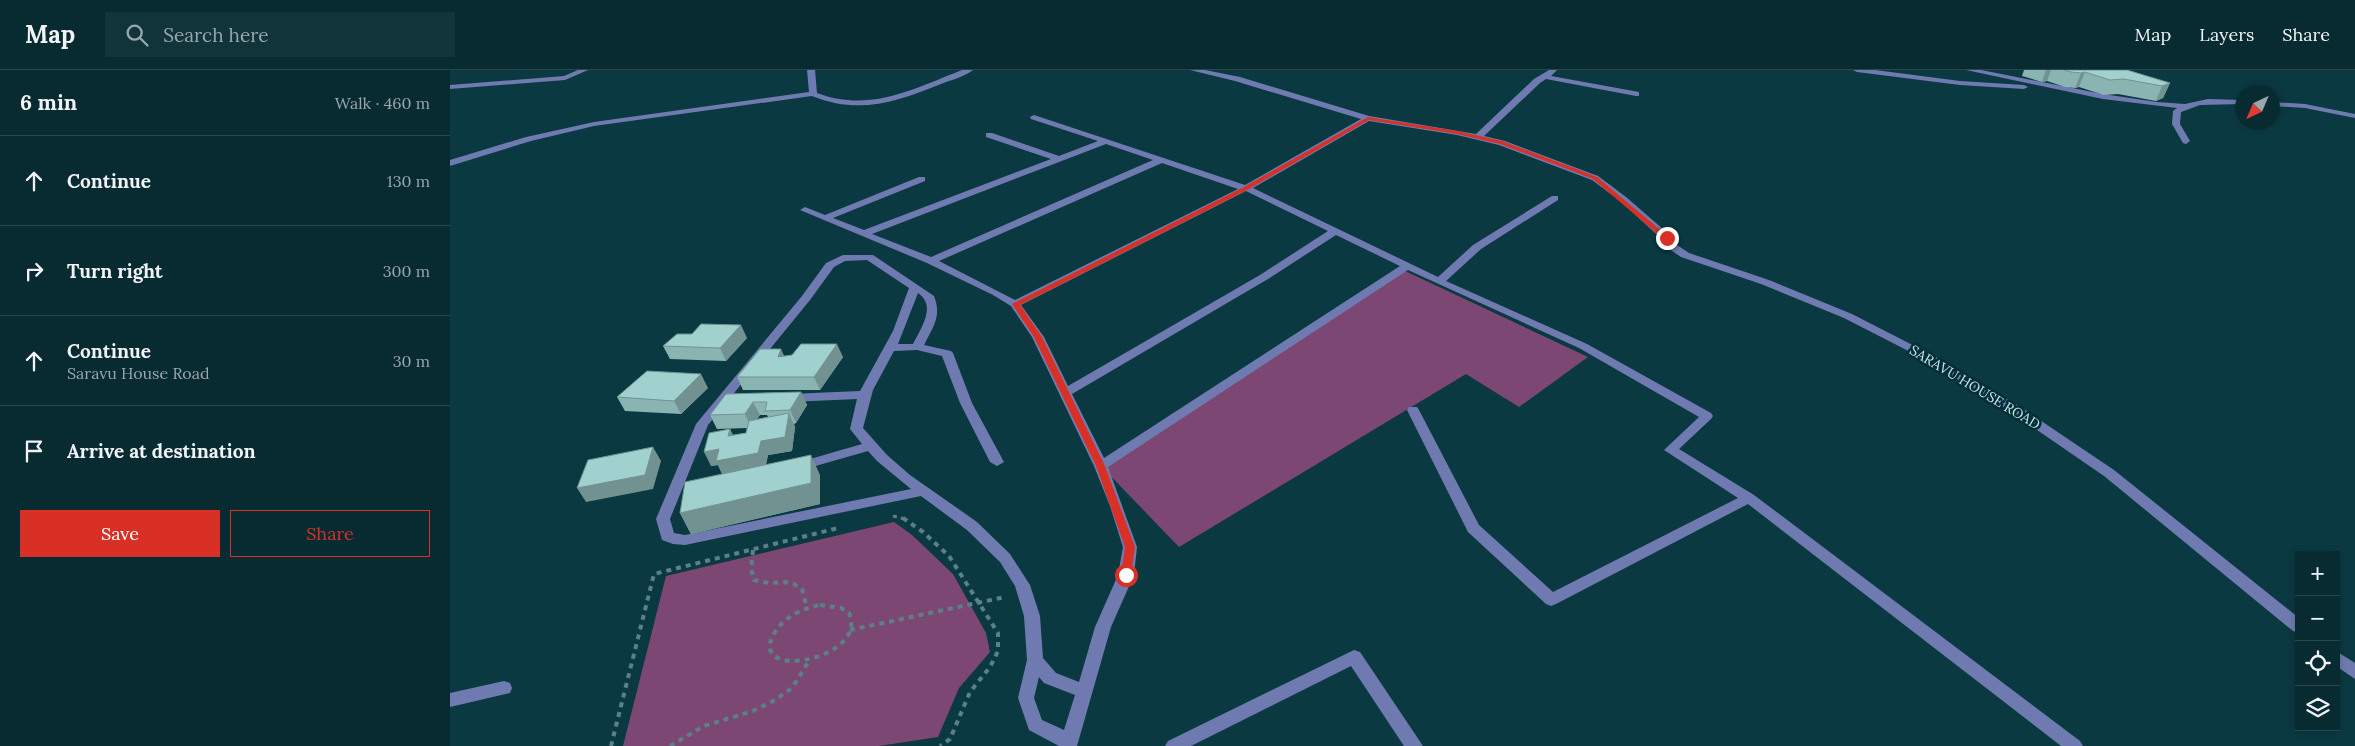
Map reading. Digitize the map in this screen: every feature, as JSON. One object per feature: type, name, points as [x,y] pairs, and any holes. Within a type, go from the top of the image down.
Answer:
[{"type":"street","points":[[450,87],[565,78],[584,70]]},
{"type":"street","points":[[811,70],[814,94]]},
{"type":"street","points":[[450,163],[529,140],[594,124],[814,94],[836,102],[861,103],[896,98],[969,70]]},
{"type":"street","name":"SARAVU HOUSE ROAD","points":[[1194,70],[1238,79],[1368,118],[1502,142],[1595,178],[1623,199],[1667,238],[1673,247],[1684,255],[1765,282],[1848,316],[1930,358],[2018,411],[2109,473],[2295,623]]},
{"type":"street","points":[[1478,137],[1537,81],[1553,70]]},
{"type":"street","points":[[1857,70],[1960,84],[2049,88]]},
{"type":"street","points":[[1970,70],[2049,88],[2150,104],[2184,106],[2203,102],[2235,102]]},
{"type":"street","points":[[1545,77],[1636,94]]},
{"type":"street","points":[[2280,104],[2305,106],[2355,116]]},
{"type":"street","points":[[2184,106],[2177,111],[2176,124],[2186,141]]},
{"type":"street","points":[[1034,117],[1246,188],[1336,230],[1439,282],[1584,346],[1707,416],[1671,450],[1749,498],[2074,746]]},
{"type":"street","points":[[1016,304],[1246,188],[1368,118]]},
{"type":"street","points":[[989,135],[1058,160]]},
{"type":"street","points":[[863,234],[1107,141]]},
{"type":"street","points":[[931,261],[1163,159]]},
{"type":"street","points":[[825,218],[922,179]]},
{"type":"street","points":[[1439,282],[1477,247],[1555,198]]},
{"type":"street","points":[[805,210],[931,261],[997,293],[1016,304],[1038,337],[1101,466],[1130,547],[1126,575],[1103,627],[1069,743],[1035,725],[1026,698],[1035,660],[1032,616],[1025,593],[1005,558],[972,526],[905,478],[856,429],[858,413],[864,395],[900,329],[915,287]]},
{"type":"street","points":[[1065,393],[1264,278],[1336,230]]},
{"type":"street","points":[[917,347],[930,322],[934,307],[929,296],[869,257],[844,258],[830,265],[806,298],[702,424],[663,519],[667,536],[673,539],[685,540],[924,491]]},
{"type":"street","points":[[1101,466],[1407,266]]},
{"type":"street","points":[[889,348],[917,347],[947,353],[966,402],[997,462]]},
{"type":"street","points":[[778,399],[864,395]]},
{"type":"street","points":[[720,402],[740,401]]},
{"type":"street","points":[[1413,410],[1473,528],[1551,600],[1749,498]]},
{"type":"street","points":[[788,470],[871,446]]},
{"type":"street","points":[[668,506],[687,500]]},
{"type":"street","points":[[1174,746],[1354,657],[1414,746]]},
{"type":"street","points":[[1035,660],[1050,678],[1084,690]]},
{"type":"street","points":[[2340,660],[2355,672]]},
{"type":"street","points":[[450,700],[504,688]]},
{"type":"path","points":[[887,516],[901,517],[923,532],[949,556],[998,633],[998,651],[990,667],[970,692],[950,739],[940,746]]},
{"type":"path","points":[[611,746],[654,574],[839,528]]},
{"type":"path","points":[[753,550],[751,569],[754,580],[794,584],[802,590],[807,608]]},
{"type":"path","points":[[850,630],[1025,593]]},
{"type":"path","points":[[832,605],[842,608],[848,613],[851,621],[850,630],[835,648],[809,660],[785,661],[776,656],[771,650],[771,641],[783,622],[807,608],[832,605]]},
{"type":"path","points":[[670,746],[704,726],[753,711],[775,700],[792,688],[809,660]]},
{"type":"shaded area","points":[[1405,271],[1588,357],[1519,407],[1466,374],[1179,547],[1101,466]]},
{"type":"shaded area","points":[[894,522],[912,535],[953,574],[986,633],[990,652],[959,688],[938,737],[879,746],[623,746],[666,576]]},
{"type":"building","points":[[2064,70],[2127,70],[2170,83],[2162,86],[2124,79],[2110,80],[2085,72]]},
{"type":"building","points":[[701,324],[741,325],[720,348],[663,346],[677,334],[692,334]]},
{"type":"building","points":[[801,344],[837,344],[814,377],[737,377],[760,349],[781,349],[778,357],[792,355]]},
{"type":"building","points":[[647,371],[701,374],[674,401],[617,397]]},
{"type":"building","points":[[801,392],[790,410],[765,411],[767,402],[753,402],[745,414],[710,415],[726,394]]},
{"type":"building","points":[[789,413],[785,437],[761,441],[758,453],[716,461],[719,449],[704,452],[709,433],[730,429],[728,436],[746,433],[749,421]]},
{"type":"building","points":[[653,447],[645,475],[577,488],[588,460]]},
{"type":"building","points":[[811,455],[811,483],[680,513],[685,482]]},
{"type":"route","points":[[1126,575],[1130,547],[1117,506],[1101,466],[1038,337],[1016,304],[1246,188],[1368,118],[1457,132],[1502,142],[1595,178],[1623,199],[1667,238]]}]
